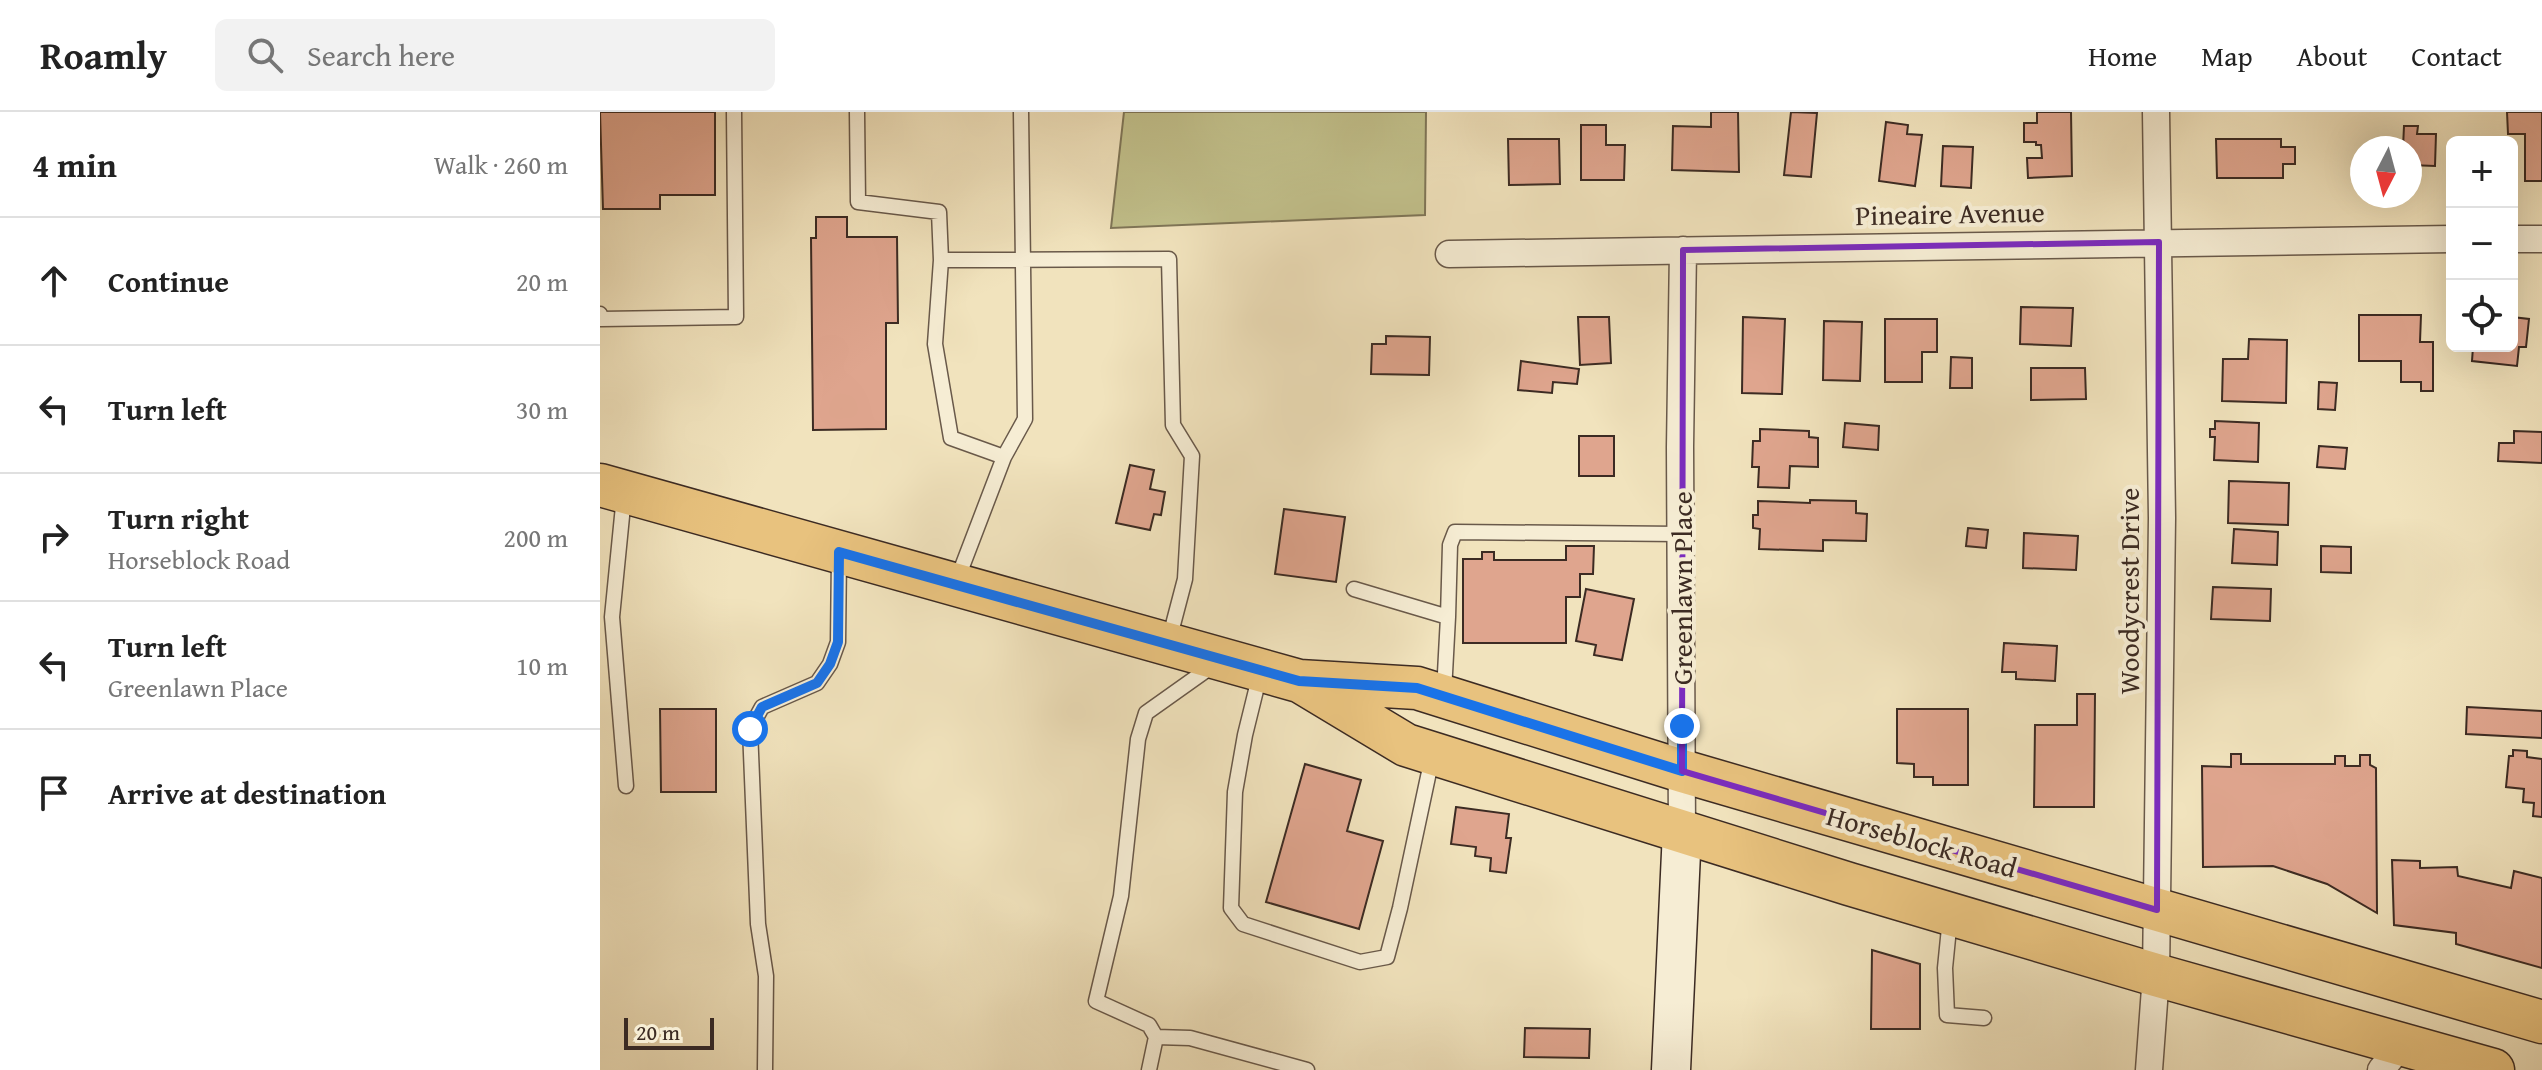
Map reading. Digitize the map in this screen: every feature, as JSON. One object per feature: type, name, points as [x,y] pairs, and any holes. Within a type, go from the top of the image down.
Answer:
[{"type":"main road","name":"Horseblock Road","points":[[612,488],[1280,675],[1417,688],[1682,771],[2542,1022]]},
{"type":"main road","name":"Horseblock Road","points":[[1280,675],[1406,745],[2156,975],[2392,1057],[2493,1070]]},
{"type":"street","name":"Woodycrest Drive","points":[[2149,1070],[2156,975],[2162,518],[2156,112]]},
{"type":"street","name":"Pineaire Avenue","points":[[1449,254],[2446,239]]},
{"type":"street","points":[[2518,239],[2542,239]]},
{"type":"street","name":"Greenlawn Place","points":[[1671,1070],[1682,831],[1680,534],[1683,250]]},
{"type":"lane","points":[[600,314],[601,319],[736,317],[734,112]]},
{"type":"lane","points":[[857,112],[858,202],[939,212],[941,260],[935,344],[951,438],[1004,457]]},
{"type":"lane","points":[[956,584],[1004,457],[1025,419],[1021,112]]},
{"type":"lane","points":[[941,260],[1169,259],[1173,425],[1192,456],[1185,579],[1168,644]]},
{"type":"lane","points":[[612,488],[612,617],[626,786]]},
{"type":"lane","points":[[1444,696],[1450,545],[1455,532],[1680,534]]},
{"type":"lane","points":[[765,1070],[766,976],[758,924],[750,729],[762,707],[817,683],[830,664],[838,642],[839,552]]},
{"type":"lane","points":[[1354,589],[1448,617]]},
{"type":"lane","points":[[1149,1070],[1156,1037],[1149,1025],[1096,1001],[1121,896],[1138,739],[1146,713],[1221,659]]},
{"type":"lane","points":[[1280,675],[1245,735],[1235,792],[1231,908],[1243,924],[1360,962],[1387,957],[1434,753]]},
{"type":"lane","points":[[1951,914],[1945,968],[1947,1015],[1984,1018]]},
{"type":"lane","points":[[1156,1037],[1190,1038],[1307,1070]]},
{"type":"highlighted area","points":[[2159,242],[2157,910],[1682,771],[1683,250]]},
{"type":"shaded area","points":[[1124,112],[1426,112],[1425,215],[1111,228]]},
{"type":"building","points":[[600,112],[715,112],[715,195],[660,195],[660,209],[603,209]]},
{"type":"building","points":[[1711,112],[1738,112],[1739,172],[1672,170],[1673,126],[1711,127]]},
{"type":"building","points":[[1791,112],[1817,113],[1811,177],[1784,175]]},
{"type":"building","points":[[2037,112],[2071,112],[2072,176],[2028,178],[2027,158],[2042,158],[2041,145],[2024,142],[2024,123],[2037,123]]},
{"type":"building","points":[[2507,112],[2542,112],[2542,181],[2525,181],[2525,134],[2508,134]]},
{"type":"building","points":[[1886,122],[1908,125],[1907,134],[1922,135],[1915,186],[1879,181]]},
{"type":"building","points":[[1581,125],[1606,125],[1606,145],[1625,145],[1624,180],[1581,180]]},
{"type":"building","points":[[2404,126],[2418,126],[2417,134],[2436,134],[2435,166],[2422,165],[2422,136],[2404,136]]},
{"type":"building","points":[[1508,139],[1559,139],[1560,184],[1509,185]]},
{"type":"building","points":[[2216,139],[2281,139],[2281,147],[2295,147],[2295,164],[2283,164],[2283,178],[2217,178]]},
{"type":"building","points":[[1943,146],[1973,147],[1971,188],[1941,186]]},
{"type":"building","points":[[816,217],[847,217],[847,237],[897,237],[898,323],[886,323],[886,429],[813,430],[811,238],[816,238]]},
{"type":"building","points":[[2021,307],[2073,308],[2071,346],[2020,344]]},
{"type":"building","points":[[2359,315],[2421,315],[2420,342],[2433,342],[2433,391],[2421,391],[2421,382],[2401,382],[2401,361],[2359,361]]},
{"type":"building","points":[[1578,317],[1609,317],[1611,363],[1580,365]]},
{"type":"building","points":[[1743,317],[1785,319],[1782,394],[1742,393]]},
{"type":"building","points":[[2518,318],[2529,319],[2526,347],[2519,347],[2517,366],[2472,361],[2473,352],[2518,352]]},
{"type":"building","points":[[1885,319],[1937,319],[1937,352],[1922,352],[1922,382],[1885,382]]},
{"type":"building","points":[[1824,321],[1862,322],[1860,381],[1823,380]]},
{"type":"building","points":[[1386,336],[1430,337],[1429,375],[1371,374],[1372,344],[1386,344]]},
{"type":"building","points":[[2249,339],[2287,340],[2286,403],[2222,401],[2223,359],[2248,359]]},
{"type":"building","points":[[1951,357],[1972,358],[1972,388],[1950,388]]},
{"type":"building","points":[[1521,361],[1579,369],[1577,384],[1553,382],[1552,393],[1518,390]]},
{"type":"building","points":[[2031,368],[2085,368],[2086,399],[2031,400]]},
{"type":"building","points":[[2319,382],[2337,383],[2335,410],[2318,409]]},
{"type":"building","points":[[2215,421],[2259,423],[2258,462],[2214,460],[2215,437],[2210,437],[2210,429],[2215,429]]},
{"type":"building","points":[[1845,423],[1879,426],[1878,450],[1843,447]]},
{"type":"building","points":[[1760,429],[1809,431],[1809,437],[1818,438],[1818,467],[1790,466],[1789,488],[1758,487],[1759,467],[1752,467],[1753,441],[1760,441]]},
{"type":"building","points":[[2514,431],[2542,432],[2542,463],[2498,461],[2499,443],[2514,443]]},
{"type":"building","points":[[1579,436],[1614,436],[1614,476],[1579,476]]},
{"type":"building","points":[[2319,446],[2347,448],[2345,469],[2317,467]]},
{"type":"building","points":[[1130,465],[1154,470],[1150,489],[1165,492],[1161,515],[1154,514],[1150,530],[1116,523]]},
{"type":"building","points":[[2229,481],[2289,483],[2288,525],[2228,523]]},
{"type":"building","points":[[1810,500],[1856,501],[1856,513],[1867,514],[1866,541],[1823,540],[1823,551],[1759,549],[1760,529],[1753,528],[1753,515],[1758,515],[1758,501],[1810,503]]},
{"type":"building","points":[[1284,509],[1345,517],[1336,582],[1275,574]]},
{"type":"building","points":[[1968,528],[1988,530],[1986,548],[1966,546]]},
{"type":"building","points":[[2234,529],[2278,532],[2277,565],[2232,563]]},
{"type":"building","points":[[2024,533],[2078,536],[2076,570],[2023,568]]},
{"type":"building","points":[[1566,546],[1594,546],[1593,574],[1580,574],[1580,597],[1566,597],[1566,643],[1463,643],[1463,559],[1482,559],[1482,552],[1494,552],[1494,560],[1566,560]]},
{"type":"building","points":[[2321,546],[2351,547],[2351,573],[2321,572]]},
{"type":"building","points":[[2213,587],[2271,589],[2270,621],[2211,619]]},
{"type":"building","points":[[1586,589],[1634,599],[1622,660],[1594,655],[1596,645],[1576,641]]},
{"type":"building","points":[[2004,643],[2057,646],[2055,681],[2016,679],[2016,672],[2002,672]]},
{"type":"building","points":[[2077,694],[2095,694],[2094,807],[2034,807],[2035,725],[2077,725]]},
{"type":"building","points":[[2467,707],[2542,711],[2542,738],[2466,734]]},
{"type":"building","points":[[660,709],[716,709],[716,792],[661,792]]},
{"type":"building","points":[[1897,709],[1968,709],[1968,785],[1933,785],[1933,777],[1914,777],[1914,764],[1897,763]]},
{"type":"building","points":[[2513,750],[2527,751],[2527,757],[2542,759],[2542,817],[2533,816],[2534,803],[2523,802],[2524,789],[2506,787],[2509,756],[2513,756]]},
{"type":"building","points":[[2231,754],[2241,754],[2241,764],[2335,764],[2335,756],[2345,756],[2345,766],[2360,766],[2360,755],[2370,755],[2370,765],[2376,768],[2377,913],[2327,884],[2273,866],[2203,867],[2202,766],[2231,767]]},
{"type":"building","points":[[1305,764],[1361,780],[1347,831],[1383,841],[1359,929],[1266,902]]},
{"type":"building","points":[[1456,807],[1509,814],[1506,838],[1511,838],[1506,873],[1490,871],[1491,858],[1475,856],[1476,847],[1451,844]]},
{"type":"building","points":[[2392,860],[2420,861],[2420,868],[2457,867],[2458,876],[2511,888],[2514,871],[2542,878],[2542,968],[2456,944],[2456,933],[2394,925]]},
{"type":"building","points":[[1872,950],[1920,964],[1920,1029],[1871,1029]]},
{"type":"building","points":[[1525,1028],[1590,1029],[1589,1058],[1524,1057]]},
{"type":"route","points":[[750,729],[762,707],[817,683],[830,664],[838,642],[839,552],[1299,681],[1417,688],[1682,771],[1682,726]]}]
